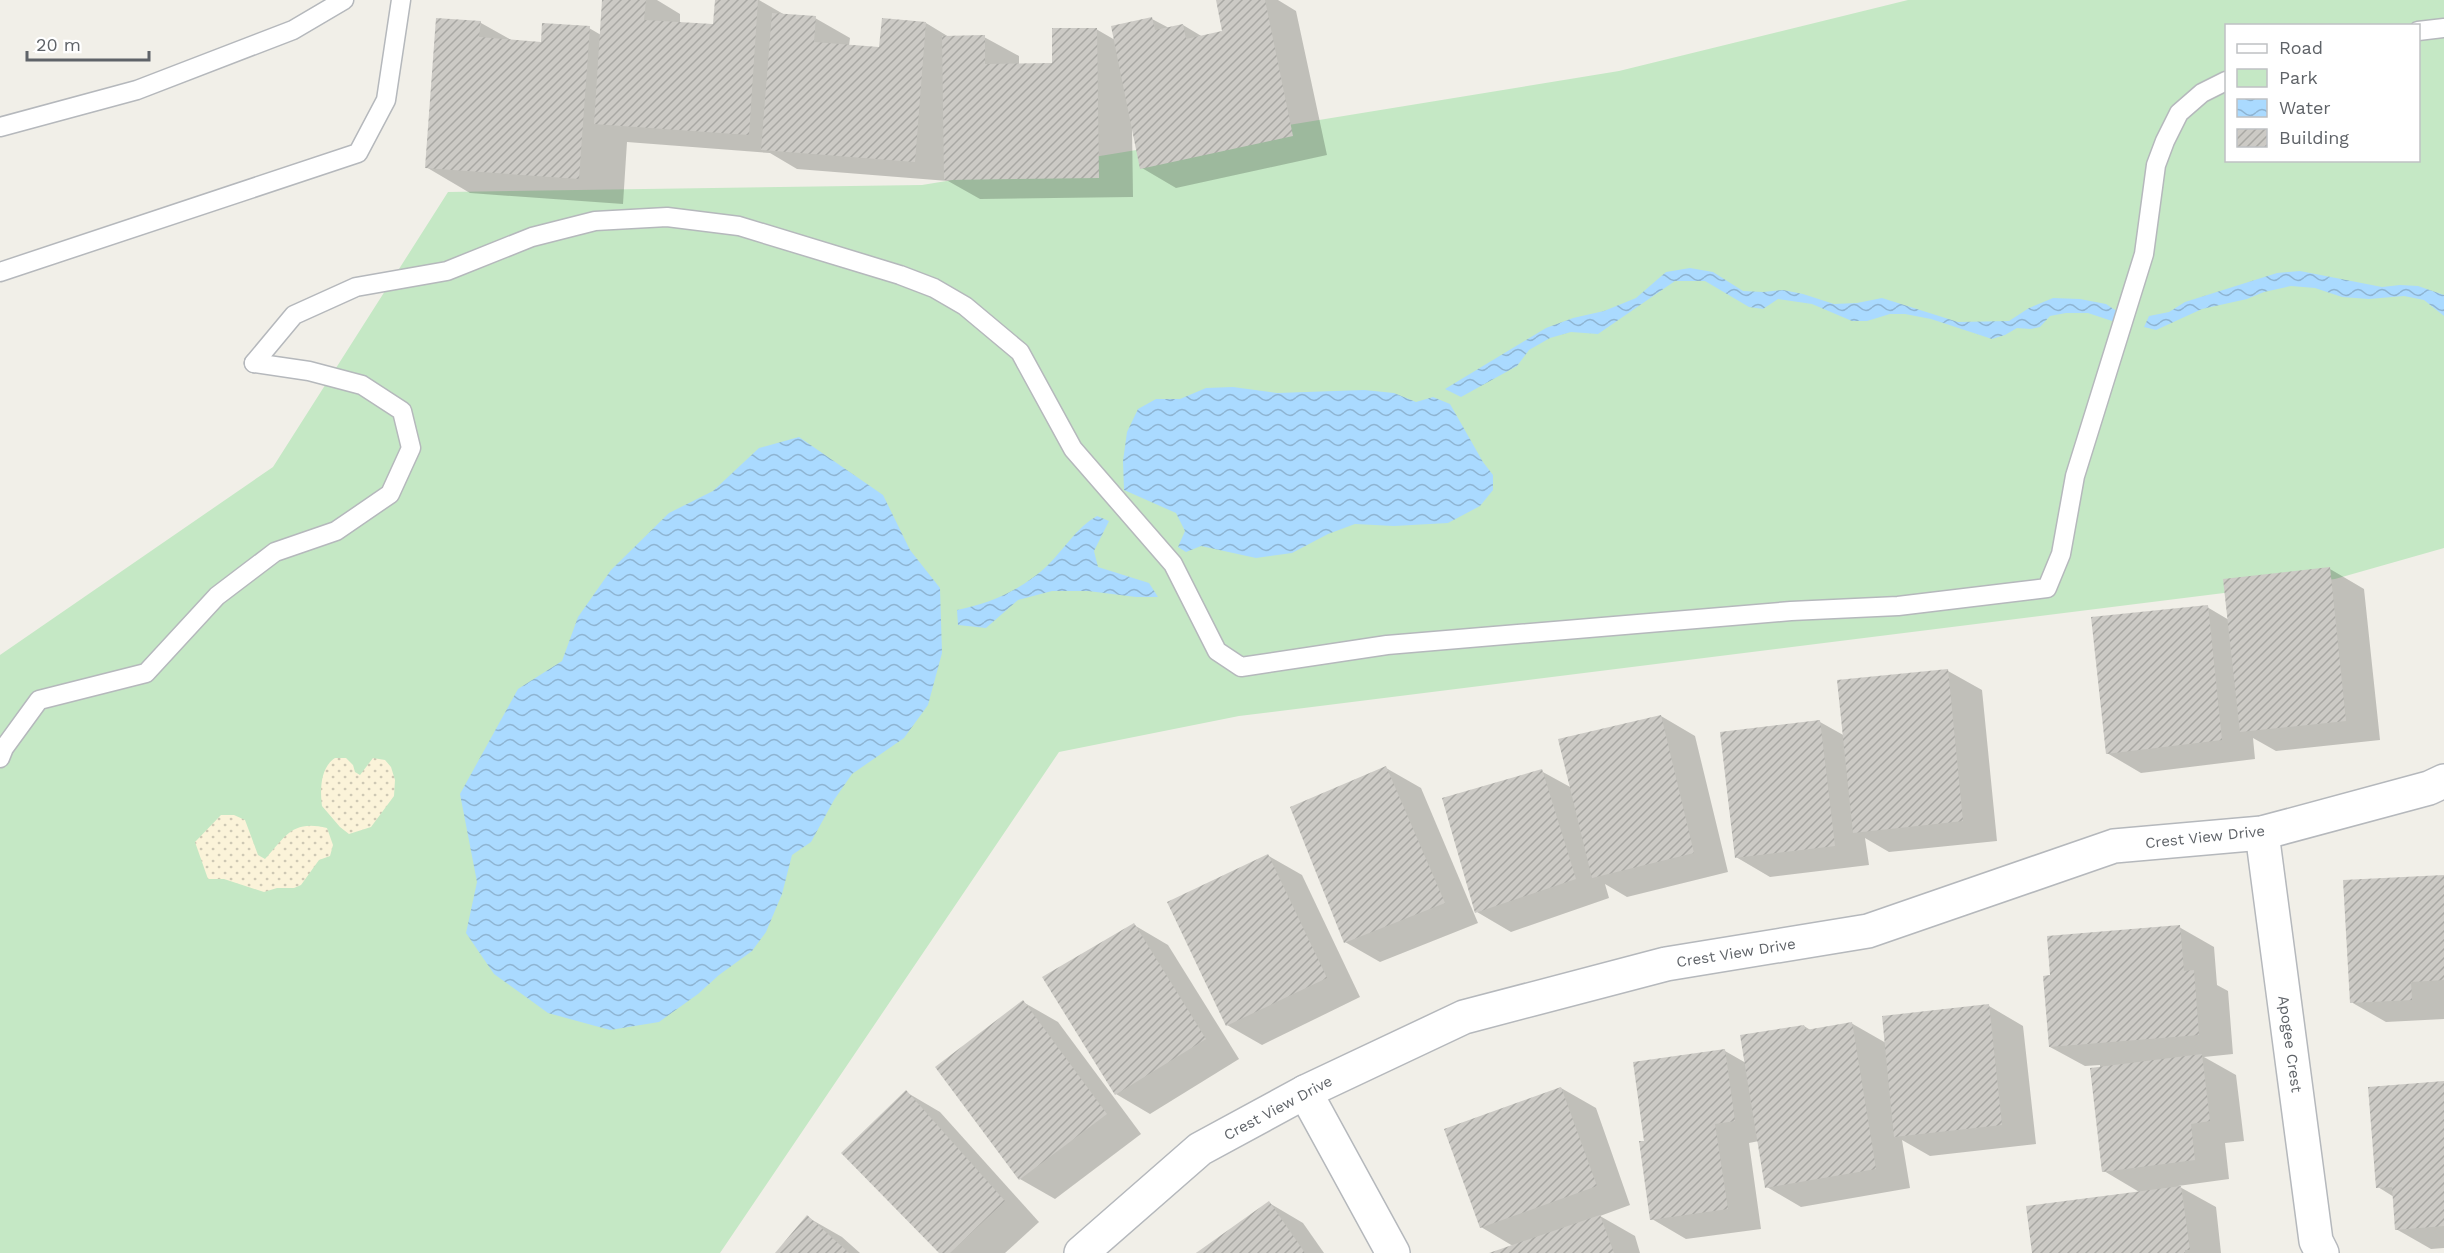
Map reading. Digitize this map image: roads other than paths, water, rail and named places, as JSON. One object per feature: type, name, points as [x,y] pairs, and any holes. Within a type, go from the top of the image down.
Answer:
[{"type":"street","name":"Crest View Drive","points":[[1081,1253],[1200,1149],[1305,1092],[1464,1017],[1666,964],[1868,932],[2114,846],[2262,833],[2429,788],[2444,781]]},
{"type":"street","name":"Apogee Crest","points":[[2262,833],[2316,1241],[2322,1253]]},
{"type":"street","points":[[1305,1092],[1393,1253]]},
{"type":"lane","points":[[0,127],[137,90],[293,30],[344,0]]},
{"type":"lane","points":[[0,272],[358,153],[386,100],[401,0]]},
{"type":"lane","points":[[2420,31],[2444,28]]},
{"type":"lane","points":[[0,758],[4,748],[39,700],[146,673],[217,596],[275,552],[336,531],[390,494],[411,448],[402,411],[362,385],[309,371],[254,363],[294,315],[356,287],[447,271],[532,237],[595,220],[667,217],[739,226],[900,275],[934,288],[964,306],[1020,352],[1073,449],[1173,564],[1217,651],[1241,667],[1387,645],[1791,611],[1898,606],[2047,588],[2061,554],[2075,476],[2144,254],[2156,165],[2164,141],[2179,114],[2202,93],[2225,82]]},
{"type":"water","points":[[1690,268],[1713,272],[1743,291],[1783,290],[1834,304],[1857,303],[1882,298],[1958,322],[2009,321],[2029,308],[2053,298],[2080,299],[2106,304],[2118,312],[2115,322],[2088,313],[2050,316],[2040,327],[2017,328],[1992,339],[1931,319],[1905,314],[1890,314],[1867,321],[1852,321],[1812,304],[1778,299],[1763,309],[1749,307],[1705,281],[1675,281],[1598,334],[1571,332],[1550,338],[1529,350],[1517,366],[1461,397],[1445,389],[1546,328],[1573,318],[1604,311],[1636,298],[1666,272]]},
{"type":"water","points":[[2300,271],[2382,287],[2418,286],[2444,295],[2444,316],[2424,300],[2404,296],[2369,299],[2342,297],[2315,288],[2291,286],[2202,309],[2156,330],[2144,327],[2149,316],[2169,312],[2185,302],[2277,273]]},
{"type":"water","points":[[1233,387],[1277,393],[1364,390],[1394,393],[1416,402],[1433,397],[1450,404],[1483,462],[1493,475],[1493,490],[1480,506],[1448,523],[1394,526],[1355,524],[1328,534],[1292,553],[1256,558],[1201,546],[1186,552],[1178,547],[1185,531],[1176,513],[1124,490],[1123,461],[1127,432],[1138,409],[1156,399],[1180,399],[1206,388]]},
{"type":"water","points":[[799,437],[883,495],[910,550],[940,588],[942,653],[928,705],[904,738],[852,774],[834,800],[811,842],[792,855],[782,894],[766,932],[752,951],[659,1022],[610,1030],[548,1013],[494,974],[466,933],[477,882],[460,794],[518,689],[562,661],[578,617],[611,570],[669,513],[713,491],[759,448]]},
{"type":"water","points":[[1097,516],[1109,521],[1094,551],[1098,567],[1149,583],[1158,597],[1136,597],[1088,591],[1052,591],[1018,600],[986,628],[958,625],[957,610],[982,604],[1028,581],[1048,565],[1083,526]]}]
